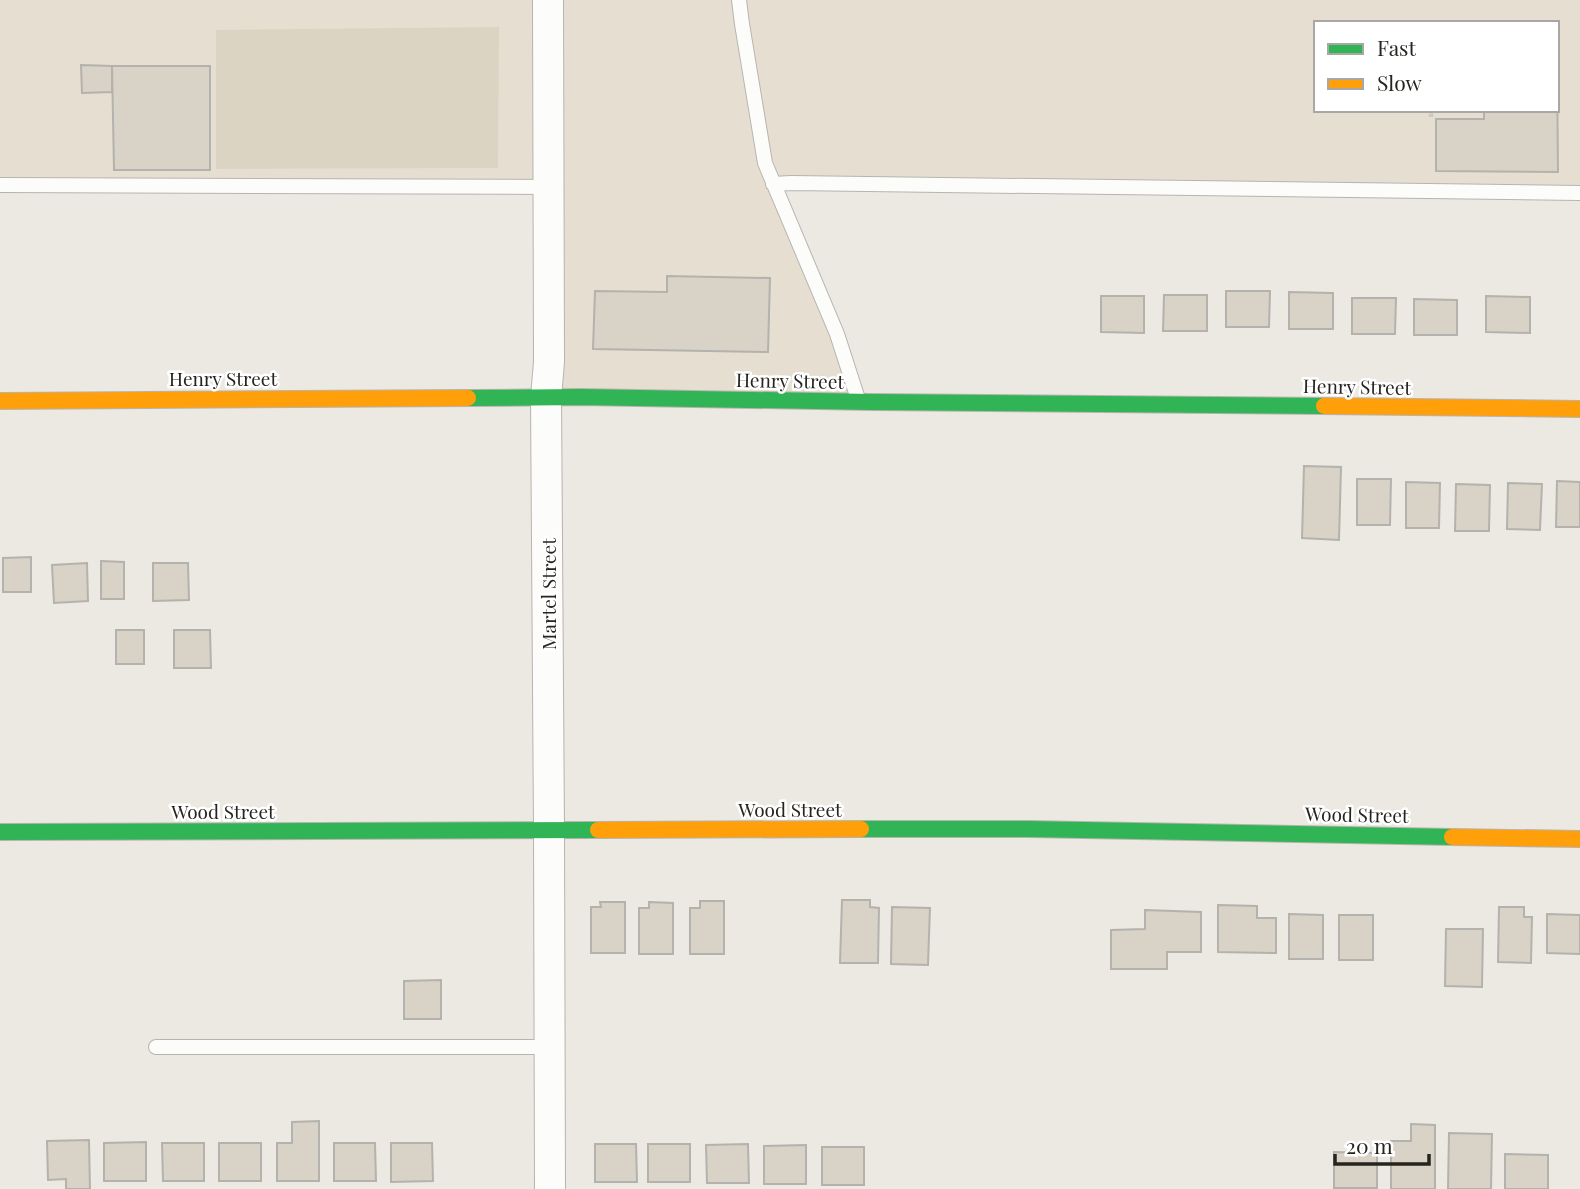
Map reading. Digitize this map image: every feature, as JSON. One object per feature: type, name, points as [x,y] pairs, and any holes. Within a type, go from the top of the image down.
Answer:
[{"type":"street","name":"Martel Street","points":[[548,0],[549,362],[546,397],[550,1189]]},
{"type":"street","name":"Henry Street","points":[[0,401],[546,397],[1580,410]]},
{"type":"street","name":"Wood Street","points":[[0,832],[1028,830],[1580,839]]},
{"type":"lane","points":[[739,0],[765,163],[837,334],[859,402]]},
{"type":"lane","points":[[773,184],[1580,193]]},
{"type":"lane","points":[[0,185],[548,187]]},
{"type":"lane","points":[[156,1047],[550,1047]]},
{"type":"path","points":[[1431,112],[1431,117]]},
{"type":"shaded area","points":[[0,0],[1580,0],[1580,193],[774,184],[859,402],[546,397],[549,188],[0,185]]},
{"type":"shaded area","points":[[499,27],[498,168],[216,169],[216,30]]},
{"type":"building","points":[[81,65],[112,66],[112,92],[82,93]]},
{"type":"building","points":[[112,66],[210,66],[210,170],[114,170]]},
{"type":"building","points":[[1484,112],[1557,112],[1558,172],[1436,171],[1436,119],[1484,119]]},
{"type":"building","points":[[667,276],[770,278],[768,352],[593,349],[595,291],[667,292]]},
{"type":"building","points":[[1226,291],[1270,291],[1269,327],[1226,327]]},
{"type":"building","points":[[1289,292],[1333,293],[1333,329],[1289,329]]},
{"type":"building","points":[[1164,295],[1207,295],[1207,331],[1163,331]]},
{"type":"building","points":[[1101,296],[1144,296],[1144,333],[1101,332]]},
{"type":"building","points":[[1486,296],[1530,297],[1530,333],[1486,332]]},
{"type":"building","points":[[1352,298],[1396,298],[1395,334],[1352,334]]},
{"type":"building","points":[[1414,299],[1457,300],[1457,335],[1414,335]]},
{"type":"building","points":[[1304,466],[1341,467],[1339,540],[1302,538]]},
{"type":"building","points":[[1357,479],[1391,479],[1390,525],[1357,525]]},
{"type":"building","points":[[1557,481],[1580,482],[1580,527],[1556,527]]},
{"type":"building","points":[[1406,482],[1440,483],[1439,528],[1406,528]]},
{"type":"building","points":[[1508,483],[1542,484],[1540,530],[1507,529]]},
{"type":"building","points":[[1456,484],[1490,485],[1489,531],[1455,531]]},
{"type":"building","points":[[31,557],[31,592],[3,592],[3,558]]},
{"type":"building","points":[[101,561],[124,562],[124,599],[101,599]]},
{"type":"building","points":[[87,563],[88,601],[54,603],[52,565]]},
{"type":"building","points":[[153,563],[188,563],[189,600],[153,601]]},
{"type":"building","points":[[116,630],[144,630],[144,664],[116,664]]},
{"type":"building","points":[[174,630],[210,630],[211,668],[174,668]]},
{"type":"building","points":[[842,900],[870,900],[870,907],[879,908],[878,963],[840,963]]},
{"type":"building","points":[[700,901],[724,901],[724,954],[690,954],[690,908],[700,908]]},
{"type":"building","points":[[600,902],[625,902],[625,953],[591,953],[591,907],[601,907]]},
{"type":"building","points":[[649,902],[673,903],[673,954],[639,954],[639,908],[649,908]]},
{"type":"building","points":[[1218,905],[1257,906],[1257,918],[1276,918],[1276,953],[1218,952]]},
{"type":"building","points":[[892,907],[930,908],[928,965],[891,964]]},
{"type":"building","points":[[1499,907],[1524,907],[1524,917],[1532,917],[1531,963],[1498,962]]},
{"type":"building","points":[[1145,910],[1201,912],[1201,952],[1167,952],[1167,969],[1111,969],[1111,930],[1145,929]]},
{"type":"building","points":[[1289,914],[1323,915],[1323,959],[1289,959]]},
{"type":"building","points":[[1547,914],[1580,915],[1580,954],[1547,953]]},
{"type":"building","points":[[1339,915],[1373,915],[1373,960],[1339,960]]},
{"type":"building","points":[[1446,929],[1483,929],[1482,987],[1445,986]]},
{"type":"building","points":[[441,980],[441,1019],[404,1019],[404,981]]},
{"type":"building","points":[[319,1121],[319,1181],[277,1181],[277,1143],[292,1143],[292,1122]]},
{"type":"building","points":[[1411,1124],[1435,1125],[1435,1189],[1391,1189],[1391,1141],[1411,1141]]},
{"type":"building","points":[[1449,1133],[1492,1134],[1491,1189],[1448,1189]]},
{"type":"building","points":[[89,1140],[90,1189],[66,1189],[66,1179],[48,1180],[47,1141]]},
{"type":"building","points":[[146,1142],[146,1181],[104,1181],[104,1143]]},
{"type":"building","points":[[162,1143],[204,1143],[204,1181],[163,1181]]},
{"type":"building","points":[[219,1143],[261,1143],[261,1181],[219,1181]]},
{"type":"building","points":[[334,1143],[375,1143],[376,1181],[334,1181]]},
{"type":"building","points":[[391,1143],[432,1143],[433,1181],[391,1182]]},
{"type":"building","points":[[595,1144],[636,1144],[637,1182],[595,1182]]},
{"type":"building","points":[[648,1144],[690,1144],[690,1182],[648,1182]]},
{"type":"building","points":[[748,1144],[749,1183],[707,1183],[706,1145]]},
{"type":"building","points":[[806,1145],[806,1184],[764,1184],[764,1146]]},
{"type":"building","points":[[822,1147],[864,1147],[864,1185],[822,1185]]},
{"type":"building","points":[[1334,1152],[1377,1153],[1377,1188],[1334,1188]]},
{"type":"building","points":[[1505,1154],[1548,1155],[1548,1189],[1505,1189]]},
{"type":"traffic: fast","points":[[468,398],[1324,406]]},
{"type":"traffic: fast","points":[[861,829],[1028,829],[1452,837]]},
{"type":"traffic: fast","points":[[0,832],[598,830]]},
{"type":"traffic: slow","points":[[0,401],[468,398]]},
{"type":"traffic: slow","points":[[1324,406],[1580,409]]},
{"type":"traffic: slow","points":[[598,830],[861,829]]},
{"type":"traffic: slow","points":[[1452,837],[1580,839]]}]
